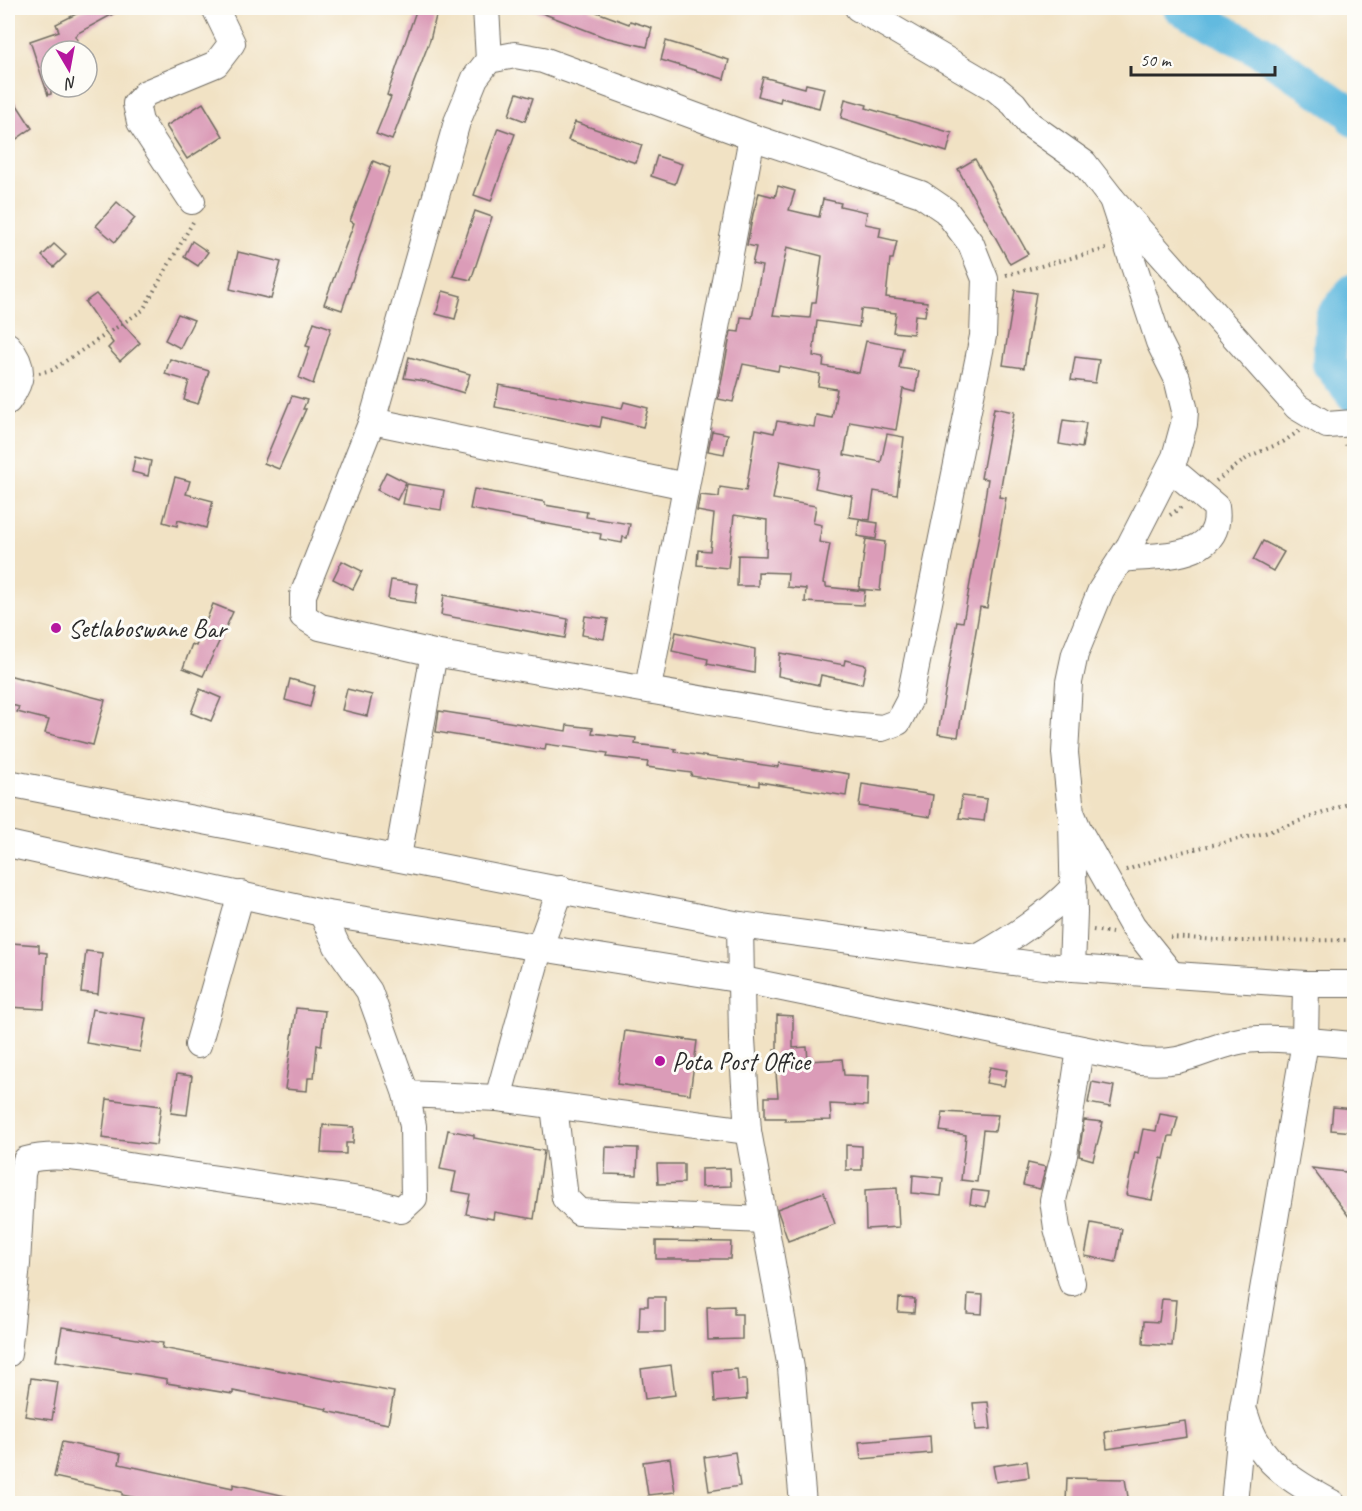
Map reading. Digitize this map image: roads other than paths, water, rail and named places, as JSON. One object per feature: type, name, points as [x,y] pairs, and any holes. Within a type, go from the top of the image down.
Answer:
[{"type":"street","points":[[192,201],[140,122],[136,104],[146,93],[216,64],[232,43],[215,8]]},
{"type":"street","points":[[486,8],[489,60],[475,78],[457,122],[372,421],[303,595],[303,616],[320,627],[434,653],[648,688],[850,725],[882,728],[898,723],[909,702],[983,336],[985,279],[971,244],[946,211],[921,194],[752,137],[543,60],[515,55],[489,60]]},
{"type":"street","points":[[858,8],[996,89],[1014,104],[1029,124],[1084,163],[1112,199],[1297,407],[1327,425],[1354,423]]},
{"type":"street","points":[[648,688],[752,137]]},
{"type":"street","points":[[1072,968],[1074,887],[1071,812],[1065,753],[1069,682],[1087,623],[1101,590],[1121,559],[1170,468],[1184,424],[1185,411],[1177,378],[1159,342],[1112,199]]},
{"type":"street","points":[[8,346],[20,363],[22,377],[8,401]]},
{"type":"street","points":[[372,421],[686,486]]},
{"type":"street","points":[[1121,559],[1192,550],[1207,543],[1213,535],[1218,522],[1216,507],[1170,468]]},
{"type":"street","points":[[398,857],[434,653]]},
{"type":"street","points":[[8,783],[740,925],[1072,968],[1306,984],[1354,984]]},
{"type":"street","points":[[1071,812],[1079,831],[1140,935],[1172,975]]},
{"type":"street","points":[[8,844],[322,912],[742,981],[1157,1063],[1179,1062],[1235,1042],[1354,1045]]},
{"type":"street","points":[[979,957],[1010,940],[1050,912],[1074,887]]},
{"type":"street","points":[[498,1098],[540,946],[561,889]]},
{"type":"street","points":[[198,1045],[241,894]]},
{"type":"street","points":[[8,1354],[17,1264],[22,1174],[26,1160],[41,1156],[152,1169],[374,1202],[401,1210],[414,1198],[413,1126],[406,1094],[369,991],[337,946],[322,912]]},
{"type":"street","points":[[740,925],[742,1039],[748,1131],[791,1368],[804,1503]]},
{"type":"street","points":[[1234,1503],[1243,1408],[1305,1042],[1306,984]]},
{"type":"street","points":[[1072,1283],[1057,1228],[1053,1200],[1064,1155],[1080,1049]]},
{"type":"street","points":[[406,1094],[498,1098],[748,1131]]},
{"type":"street","points":[[554,1106],[565,1198],[579,1212],[764,1220]]},
{"type":"street","points":[[1243,1408],[1251,1436],[1274,1467],[1332,1503]]},
{"type":"street","points":[[1322,1503],[1354,1503]]},
{"type":"waterway","points":[[1180,8],[1259,50],[1352,114],[1354,120]]},
{"type":"waterway","points":[[1354,290],[1332,317],[1329,364],[1354,396]]},
{"type":"place","name":"Setlaboswane Bar","points":[[56,628]]},
{"type":"place","name":"Pota Post Office","points":[[660,1061]]}]
